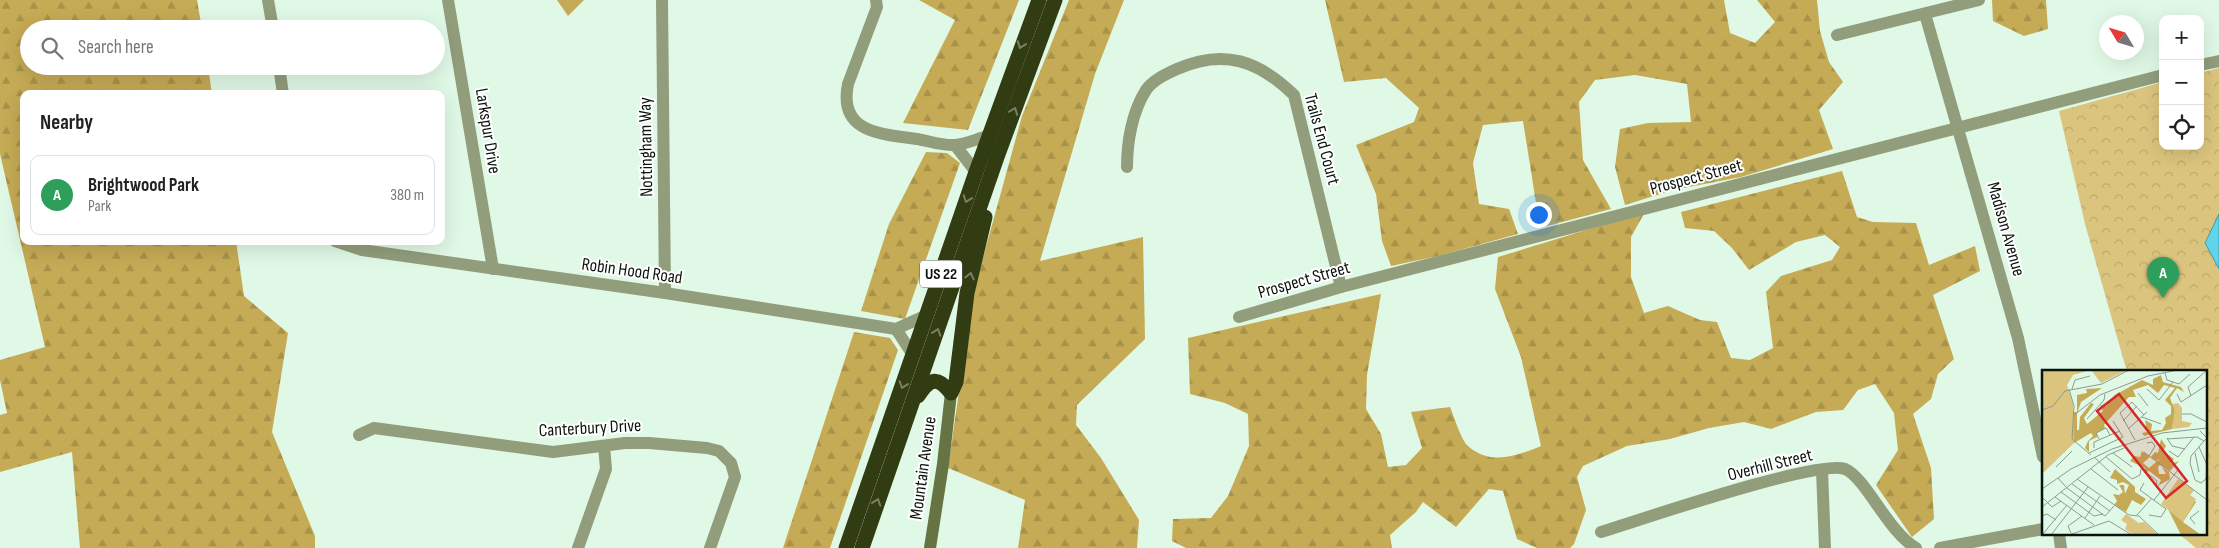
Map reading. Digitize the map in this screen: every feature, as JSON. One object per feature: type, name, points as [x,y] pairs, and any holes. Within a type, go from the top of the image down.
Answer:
[{"type":"highway","name":"US 22","points":[[846,548],[976,172],[1039,0]]},
{"type":"highway","name":"US 22","points":[[862,548],[997,157],[1056,0]]},
{"type":"highway","points":[[910,408],[923,388],[930,382],[938,381],[942,383],[951,393],[956,382],[967,293],[997,157]]},
{"type":"street","points":[[268,0],[271,20]]},
{"type":"street","name":"Larkspur Drive","points":[[448,0],[493,269]]},
{"type":"street","name":"Nottingham Way","points":[[662,0],[665,293]]},
{"type":"street","points":[[876,0],[877,7],[845,95],[849,112],[854,121],[862,128],[875,133],[955,145],[989,136]]},
{"type":"street","points":[[1840,34],[1979,0]]},
{"type":"street","name":"Madison Avenue","points":[[1925,14],[1959,127],[2018,338],[2042,452]]},
{"type":"street","name":"Trails End Court","points":[[1127,167],[1127,143],[1137,112],[1146,90],[1163,75],[1186,65],[1214,58],[1241,60],[1260,69],[1280,82],[1294,95],[1341,287]]},
{"type":"street","points":[[2204,64],[2219,61]]},
{"type":"street","points":[[280,75],[282,90]]},
{"type":"street","name":"Prospect Street","points":[[1239,317],[1341,287],[2159,76]]},
{"type":"street","points":[[955,145],[976,172]]},
{"type":"street","name":"Robin Hood Road","points":[[347,245],[362,250],[665,293],[896,329]]},
{"type":"street","points":[[913,355],[896,329],[927,315]]},
{"type":"street","name":"Mountain Avenue","points":[[930,548],[943,464],[951,393]]},
{"type":"street","name":"Canterbury Drive","points":[[359,435],[374,428],[553,452],[649,443],[707,448],[726,456],[731,463],[735,477],[710,548]]},
{"type":"street","points":[[578,548],[606,469],[604,446]]},
{"type":"street","name":"Overhill Street","points":[[1601,532],[1797,473],[1837,468],[1846,470],[1860,484],[1904,542],[1916,548]]},
{"type":"street","points":[[1822,470],[1825,548]]},
{"type":"street","points":[[1940,548],[2042,529]]},
{"type":"green space","points":[[0,0],[197,0],[200,20],[20,20],[20,75],[209,75],[211,90],[20,90],[20,240],[0,154]]},
{"type":"green space","points":[[557,0],[584,0],[568,16]]},
{"type":"green space","points":[[919,0],[1019,0],[968,130],[903,123],[955,20]]},
{"type":"green space","points":[[1069,0],[1124,0],[1095,74],[1040,261],[1143,237],[1145,339],[1077,405],[1076,425],[1101,458],[1139,520],[1137,548],[1018,548],[1025,500],[948,468],[973,294],[1022,116]]},
{"type":"green space","points":[[1325,0],[1724,0],[1730,33],[1755,43],[1775,22],[1757,0],[1817,0],[1820,31],[1829,62],[1843,82],[1819,110],[1833,149],[1741,177],[1673,190],[1625,205],[1615,167],[1620,129],[1648,123],[1691,122],[1687,84],[1635,75],[1595,80],[1579,102],[1583,160],[1611,209],[1540,228],[1523,121],[1483,125],[1473,163],[1479,204],[1509,209],[1518,234],[1438,256],[1391,266],[1382,241],[1376,194],[1356,145],[1414,122],[1419,108],[1386,78],[1344,82]]},
{"type":"green space","points":[[1992,0],[2046,0],[2048,29],[2024,36],[1993,21]]},
{"type":"green space","points":[[2219,68],[2219,548],[2196,548],[2181,536],[2206,536],[2206,370],[2126,370],[2085,224],[2059,111],[2159,83],[2159,150],[2204,150],[2204,72]]},
{"type":"green space","points":[[926,152],[947,153],[960,163],[905,319],[861,311],[889,224]]},
{"type":"green space","points":[[1842,171],[1857,217],[1873,222],[1916,223],[1929,265],[1975,246],[1980,271],[1933,295],[1954,359],[1938,374],[1931,399],[1913,414],[1931,468],[1934,519],[1912,537],[1876,485],[1898,450],[1894,413],[1875,384],[1858,390],[1843,410],[1816,412],[1771,429],[1744,422],[1709,428],[1670,439],[1627,446],[1583,466],[1577,477],[1586,510],[1574,544],[1570,548],[1537,548],[1517,539],[1503,491],[1489,489],[1456,527],[1423,502],[1416,512],[1390,535],[1392,548],[1186,548],[1172,541],[1173,519],[1211,518],[1228,496],[1249,446],[1248,414],[1225,403],[1190,394],[1188,338],[1381,294],[1367,375],[1366,409],[1381,434],[1388,467],[1406,465],[1422,448],[1411,412],[1450,407],[1460,433],[1468,446],[1485,456],[1513,456],[1541,446],[1521,357],[1495,289],[1498,257],[1645,212],[1631,237],[1631,277],[1644,313],[1668,306],[1700,320],[1717,322],[1731,358],[1750,360],[1773,348],[1766,292],[1781,276],[1832,260],[1840,247],[1825,235],[1796,242],[1749,270],[1732,248],[1714,231],[1685,228],[1681,212]]},
{"type":"green space","points":[[21,245],[237,245],[244,296],[288,333],[272,432],[315,536],[315,548],[80,548],[72,452],[0,472],[0,415],[7,413],[0,380],[0,360],[45,347]]},
{"type":"green space","points":[[854,332],[890,338],[898,350],[830,548],[783,548]]},
{"type":"water","points":[[2219,214],[2219,269],[2205,243]]},
{"type":"place","name":"Brightwood Park","points":[[2163,298]]}]
